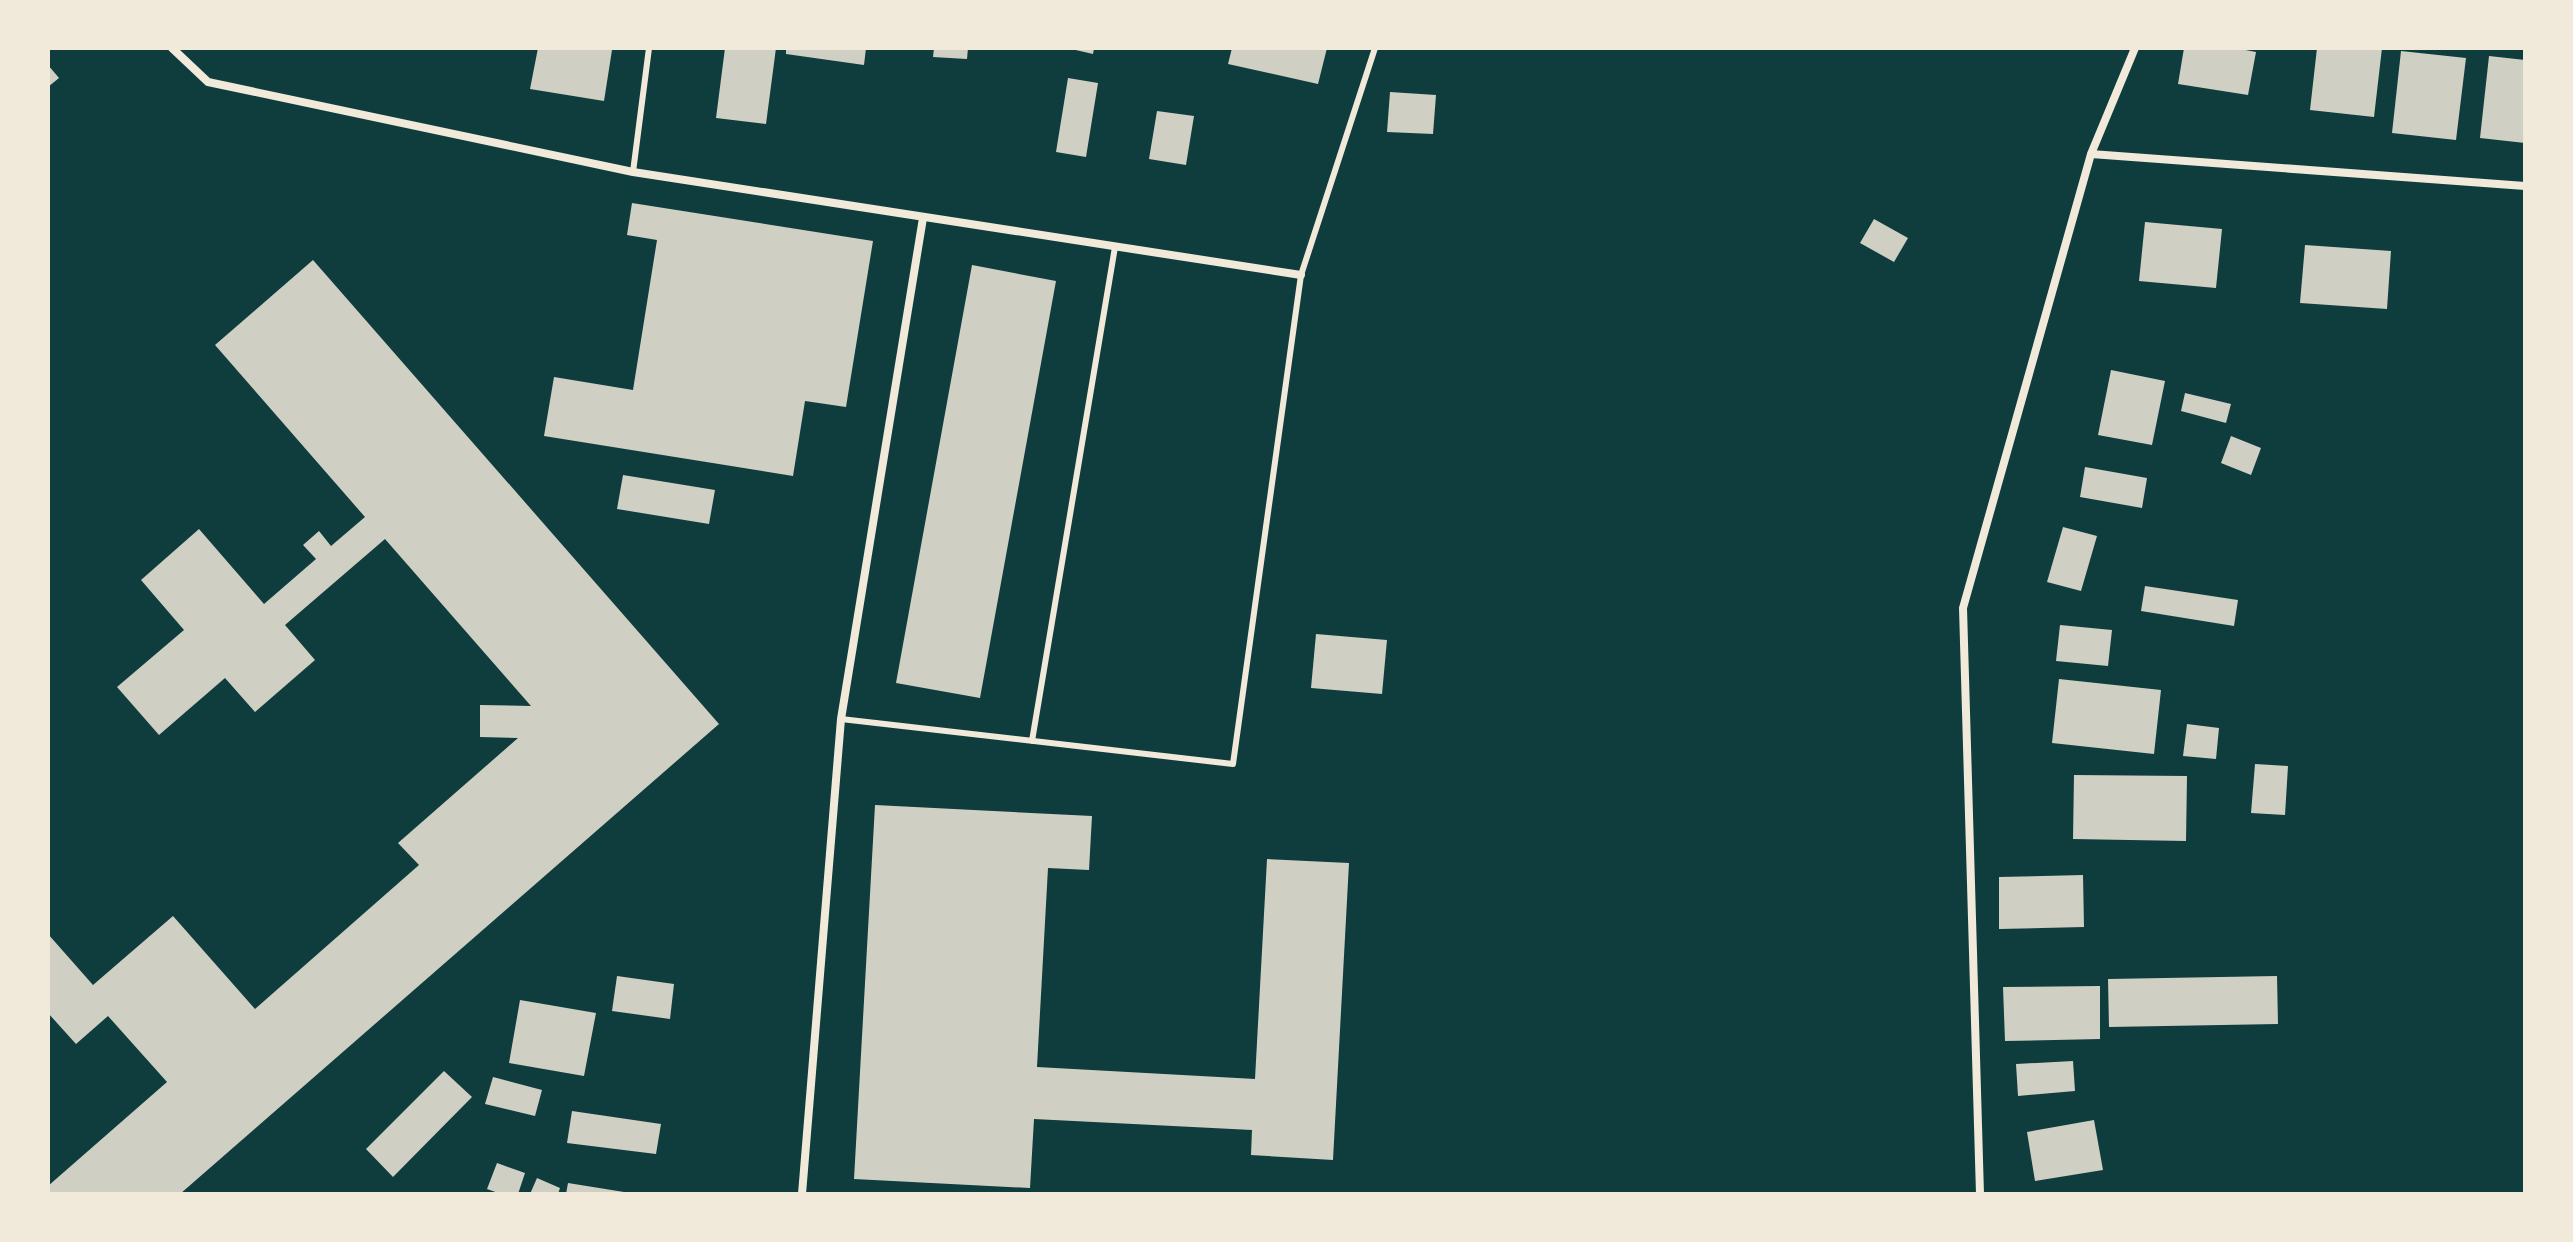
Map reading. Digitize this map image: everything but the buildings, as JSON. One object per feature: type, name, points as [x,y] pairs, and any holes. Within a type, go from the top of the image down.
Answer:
[{"type":"street","points":[[172,48],[208,82],[633,172],[1301,275]]},
{"type":"street","points":[[1980,1194],[1963,608],[2091,154],[2135,48]]},
{"type":"street","points":[[2091,154],[2525,186]]},
{"type":"street","points":[[802,1194],[841,719],[923,218]]},
{"type":"lane","points":[[633,172],[649,48]]},
{"type":"lane","points":[[841,719],[1233,764],[1301,275],[1375,48]]},
{"type":"lane","points":[[1032,741],[1115,247]]}]
